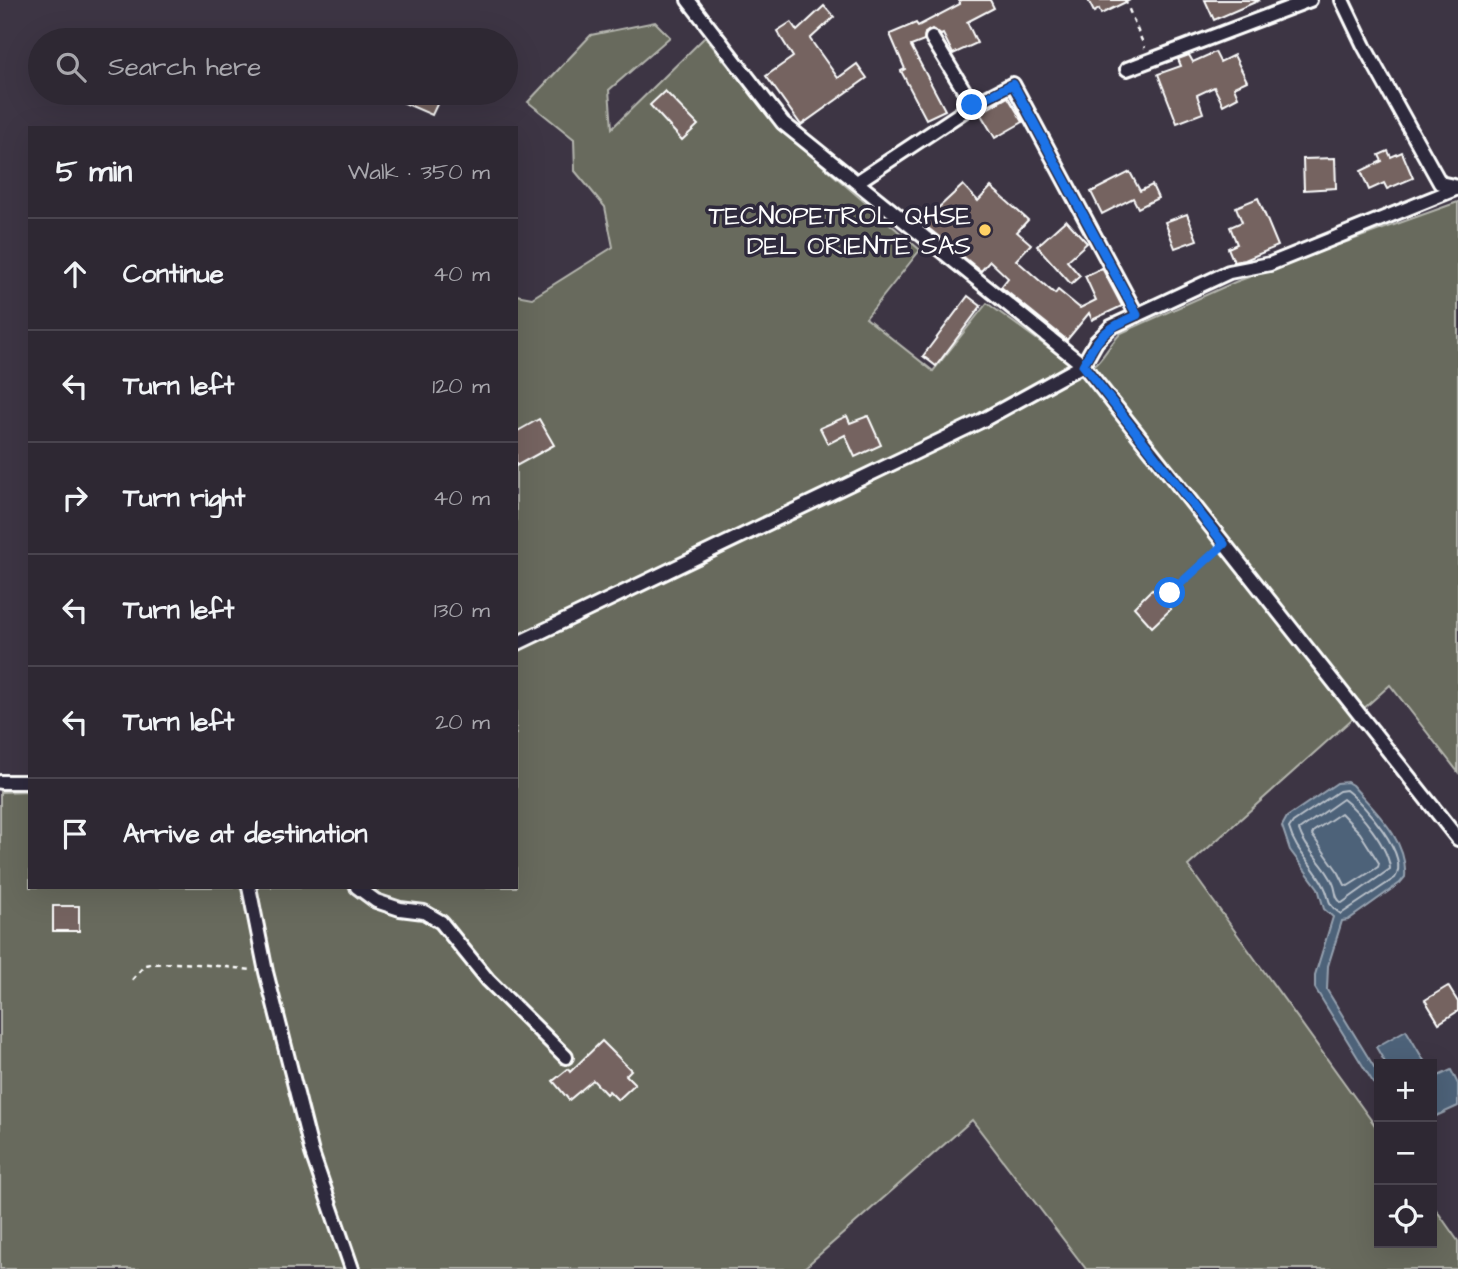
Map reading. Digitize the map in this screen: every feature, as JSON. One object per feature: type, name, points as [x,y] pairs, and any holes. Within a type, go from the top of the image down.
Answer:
[{"type":"street","points":[[688,0],[783,123],[1083,365],[1458,839]]},
{"type":"street","points":[[1127,69],[1310,0]]},
{"type":"street","points":[[1342,0],[1364,46],[1440,183],[1458,187]]},
{"type":"street","points":[[932,38],[972,105]]},
{"type":"street","points":[[857,182],[972,105],[1013,84],[1137,315]]},
{"type":"street","points":[[1428,201],[1440,183]]},
{"type":"street","points":[[518,643],[984,420],[1083,365],[1096,342],[1111,327],[1229,272],[1270,264],[1458,187]]},
{"type":"street","points":[[0,782],[28,782]]},
{"type":"street","points":[[249,889],[266,972],[312,1153],[352,1269]]},
{"type":"street","points":[[360,889],[376,901],[400,909],[424,912],[442,922],[488,980],[566,1057]]},
{"type":"path","points":[[1125,1],[1151,60]]},
{"type":"path","points":[[1170,593],[1224,544]]},
{"type":"path","points":[[132,980],[145,964],[160,963],[191,963],[266,972]]},
{"type":"green space","points":[[655,22],[670,37],[609,90],[612,128],[705,37],[777,126],[920,250],[866,318],[933,371],[987,303],[1083,373],[1100,360],[1121,333],[1235,282],[1458,202],[1458,772],[1390,685],[1188,866],[1374,1124],[1374,1248],[1437,1248],[1437,1211],[1458,1241],[1458,1269],[1086,1269],[972,1120],[803,1269],[0,1269],[0,792],[28,791],[28,889],[518,889],[518,295],[532,298],[613,247],[605,207],[575,171],[574,139],[528,102],[591,35]]},
{"type":"water","points":[[1347,782],[1352,785],[1380,816],[1396,838],[1405,863],[1405,877],[1400,883],[1348,920],[1342,921],[1328,966],[1327,990],[1374,1067],[1374,1084],[1315,988],[1315,975],[1333,917],[1324,909],[1318,888],[1290,850],[1282,826],[1287,817],[1337,783]]},
{"type":"water","points":[[1406,1030],[1423,1059],[1383,1059],[1376,1047]]},
{"type":"water","points":[[1451,1070],[1458,1084],[1458,1106],[1437,1116],[1437,1077]]},
{"type":"building","points":[[959,0],[990,0],[994,8],[967,22],[977,43],[953,54],[943,34],[932,29],[925,33],[924,41],[911,46],[945,110],[926,119],[901,71],[905,69],[890,34],[916,23],[918,26],[960,4]]},
{"type":"building","points":[[1088,0],[1130,0],[1101,14],[1099,9],[1094,12]]},
{"type":"building","points":[[1205,0],[1260,0],[1214,20]]},
{"type":"building","points":[[824,6],[834,17],[810,39],[838,78],[857,64],[867,78],[801,125],[766,76],[793,57],[777,31],[791,22],[797,31]]},
{"type":"building","points":[[1215,52],[1220,62],[1234,55],[1247,81],[1234,87],[1238,97],[1223,105],[1214,87],[1197,95],[1203,113],[1177,123],[1158,74],[1181,66],[1178,59],[1189,55],[1193,62]]},
{"type":"building","points":[[665,91],[698,125],[682,140],[650,105]]},
{"type":"building","points":[[1008,97],[1023,122],[995,138],[980,113]]},
{"type":"building","points":[[409,105],[437,105],[432,115]]},
{"type":"building","points":[[1388,151],[1391,157],[1402,152],[1413,178],[1387,189],[1384,183],[1369,190],[1361,171],[1382,161],[1379,155]]},
{"type":"building","points":[[1335,158],[1336,188],[1304,190],[1303,159]]},
{"type":"building","points":[[1130,172],[1140,191],[1152,185],[1158,198],[1138,208],[1133,198],[1102,214],[1091,192]]},
{"type":"building","points":[[963,185],[978,201],[991,187],[1028,220],[1017,232],[1031,244],[1016,260],[1055,294],[1058,290],[1080,308],[1096,300],[1085,276],[1102,268],[1122,306],[1092,320],[1089,313],[1067,340],[1001,287],[1008,278],[990,261],[981,271],[922,223]]},
{"type":"building","points":[[1258,198],[1278,246],[1234,262],[1228,248],[1237,244],[1230,227],[1242,222],[1236,207]]},
{"type":"building","points":[[1187,214],[1197,240],[1175,248],[1165,222]]},
{"type":"building","points":[[1066,220],[1087,243],[1067,261],[1080,276],[1071,284],[1037,246]]},
{"type":"building","points":[[968,296],[981,306],[936,366],[923,356]]},
{"type":"building","points":[[847,416],[850,423],[868,416],[881,445],[855,457],[845,435],[828,444],[820,428]]},
{"type":"building","points":[[539,419],[554,445],[518,465],[518,431]]},
{"type":"building","points":[[1152,589],[1171,609],[1152,627],[1134,607]]},
{"type":"building","points":[[53,906],[79,906],[79,931],[53,931]]},
{"type":"building","points":[[1448,986],[1458,1002],[1458,1011],[1439,1023],[1425,1000]]},
{"type":"building","points":[[602,1041],[631,1070],[626,1075],[635,1084],[618,1100],[609,1091],[606,1094],[593,1080],[569,1100],[553,1081],[568,1069],[570,1072]]},
{"type":"place","name":"TECNOPETROL QHSE DEL ORIENTE SAS","points":[[985,230]]},
{"type":"route","points":[[972,105],[1013,84],[1137,315],[1111,327],[1096,342],[1083,365],[1224,544],[1170,593]]}]
